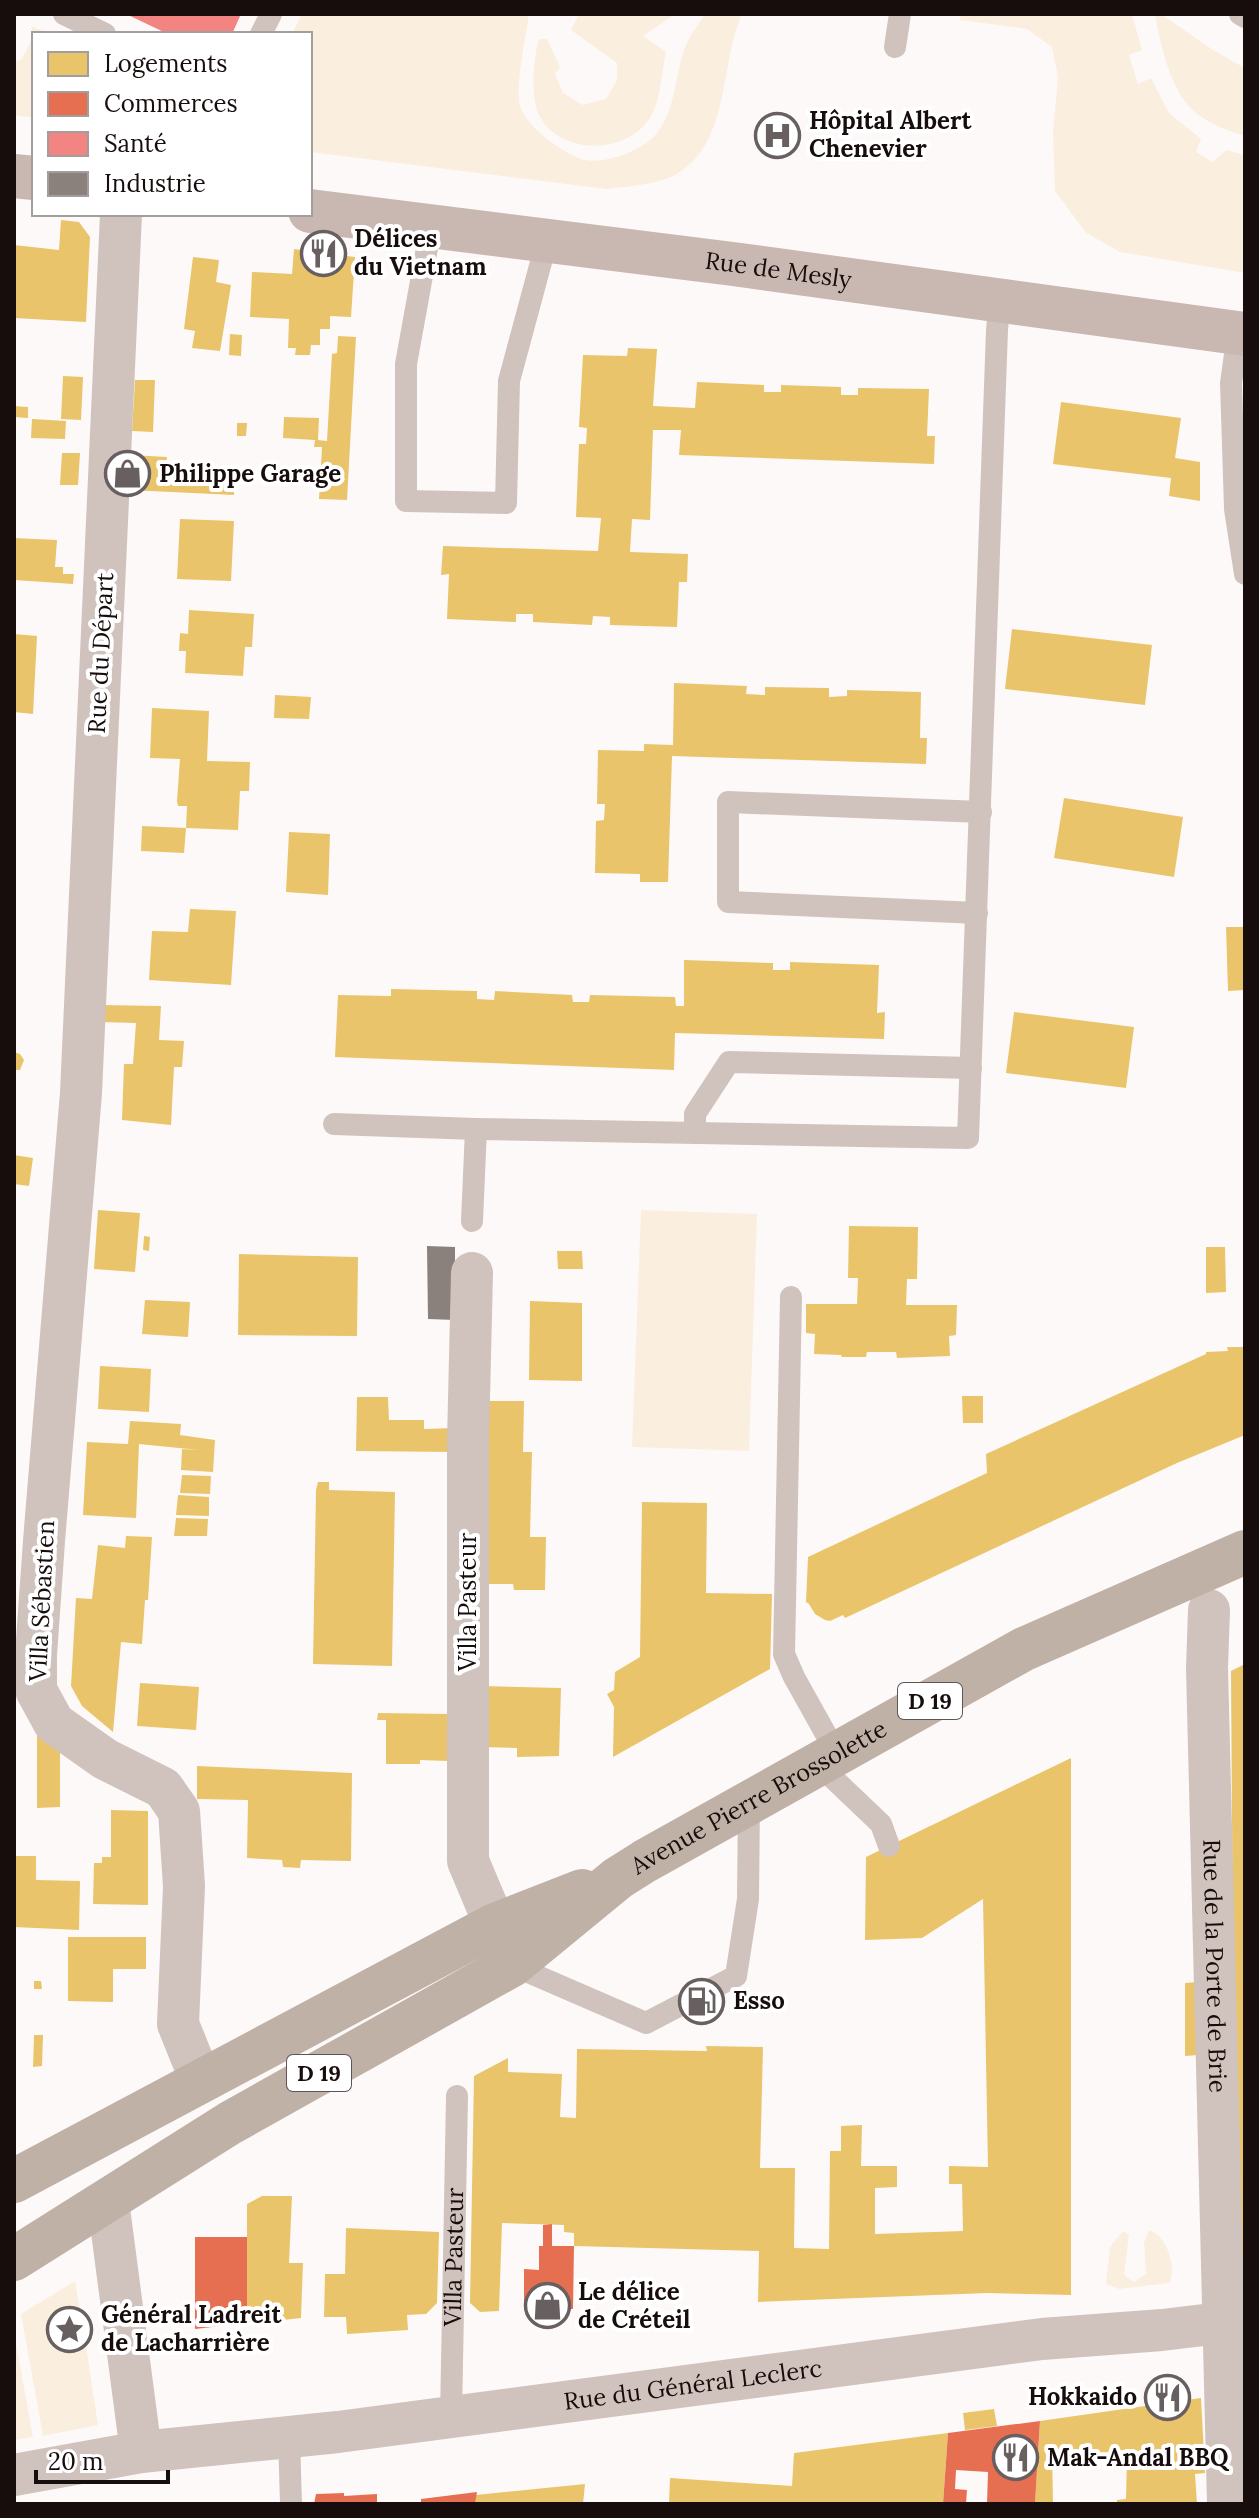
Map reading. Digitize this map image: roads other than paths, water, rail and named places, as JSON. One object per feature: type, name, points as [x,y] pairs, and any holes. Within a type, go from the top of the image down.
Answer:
[{"type":"main road","name":"Avenue Pierre Brossolette","points":[[14,2181],[495,1925],[618,1878],[1024,1649],[1245,1552]]},
{"type":"main road","name":"Avenue Pierre Brossolette","points":[[14,2259],[230,2123],[512,1965],[618,1878]]},
{"type":"street","name":"Rue de Mesly","points":[[312,211],[1000,299],[1242,334]]},
{"type":"street","name":"Rue du Départ","points":[[81,1093],[121,216]]},
{"type":"street","name":"Villa Sébastien","points":[[81,1093],[39,1612],[36,1690],[54,1723],[105,1759],[163,1788],[179,1811],[184,1886],[178,2024],[201,2081]]},
{"type":"street","name":"Villa Pasteur","points":[[472,1273],[468,1441],[468,1861],[495,1925]]},
{"type":"street","name":"Rue de la Porte de Brie","points":[[1209,1610],[1207,1668],[1234,2321],[1228,2504]]},
{"type":"street","points":[[108,2201],[141,2452]]},
{"type":"street","name":"Rue du Général Leclerc","points":[[14,2475],[141,2452],[451,2417],[1042,2339],[1234,2321]]},
{"type":"lane","points":[[64,14],[101,32]]},
{"type":"lane","points":[[262,32],[271,14]]},
{"type":"lane","points":[[895,47],[900,14]]},
{"type":"lane","points":[[431,226],[406,364],[406,501],[506,503],[509,381],[547,240]]},
{"type":"lane","points":[[334,1124],[968,1138],[1000,299]]},
{"type":"lane","points":[[1242,334],[1231,383],[1231,399],[1235,509],[1245,574]]},
{"type":"lane","points":[[977,913],[728,902],[728,802],[981,812]]},
{"type":"lane","points":[[695,1133],[695,1114],[729,1062],[971,1068]]},
{"type":"lane","points":[[472,1221],[476,1129]]},
{"type":"lane","points":[[791,1297],[784,1654],[827,1759],[881,1824],[889,1846]]},
{"type":"lane","points":[[512,1965],[646,2023],[736,1976],[748,1899],[749,1803]]},
{"type":"lane","name":"Villa Pasteur","points":[[451,2417],[457,2096]]},
{"type":"lane","points":[[289,2437],[291,2504]]},
{"type":"place","name":"Hôpital Albert Chenevier","points":[[778,135]]},
{"type":"place","name":"Délices du Vietnam","points":[[323,253]]},
{"type":"place","name":"Philippe Garage","points":[[128,474]]},
{"type":"place","name":"Esso","points":[[702,2001]]},
{"type":"place","name":"Le délice de Créteil","points":[[547,2306]]},
{"type":"place","name":"Général Ladreit de Lacharrière","points":[[70,2329]]},
{"type":"place","name":"Hokkaido","points":[[1168,2397]]},
{"type":"place","name":"Mak-Andal BBQ","points":[[1016,2458]]}]
